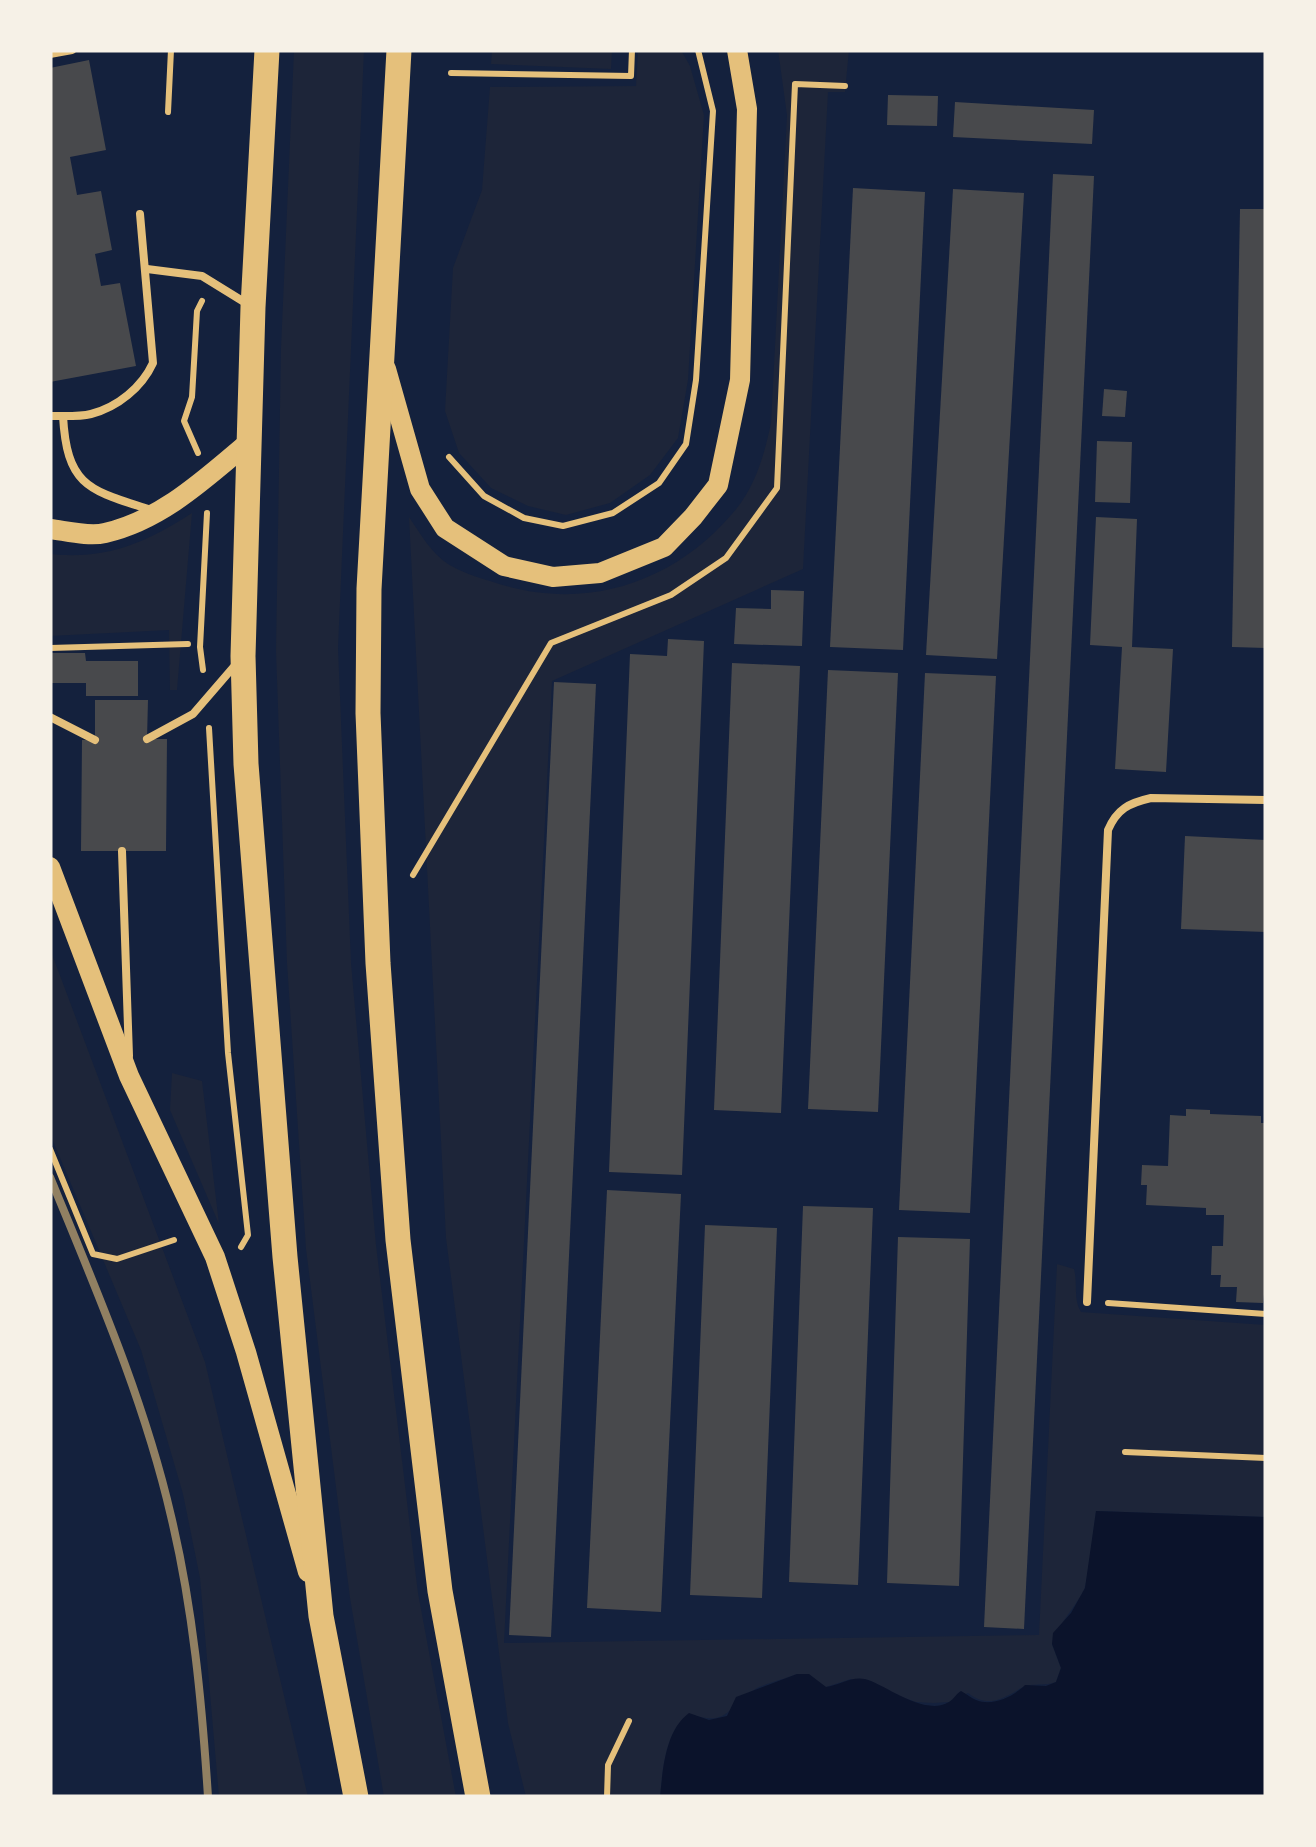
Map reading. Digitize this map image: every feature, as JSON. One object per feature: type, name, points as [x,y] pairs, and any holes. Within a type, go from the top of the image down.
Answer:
[{"type":"main road","points":[[266,50],[253,307],[243,656],[246,764],[260,968],[321,1616]]},
{"type":"main road","points":[[399,50],[369,589],[368,713],[378,962],[400,1259],[440,1591],[478,1797]]},
{"type":"main road","points":[[382,354],[420,489],[444,528],[504,566],[552,577],[600,573],[664,547],[718,485],[740,380],[748,109],[737,50]]},
{"type":"main road","points":[[50,529],[102,534],[159,512],[249,442]]},
{"type":"main road","points":[[50,866],[128,1076],[215,1257],[321,1616],[356,1797]]},
{"type":"lane","points":[[50,54],[72,50]]},
{"type":"lane","points":[[50,416],[92,414],[130,394],[146,380],[153,363],[140,214]]},
{"type":"lane","points":[[146,269],[202,276],[253,307]]},
{"type":"lane","points":[[62,416],[68,458],[78,476],[100,494],[159,512]]},
{"type":"lane","points":[[148,739],[192,714],[243,656]]},
{"type":"lane","points":[[50,717],[94,740]]},
{"type":"lane","points":[[1087,1302],[1108,830],[1116,813],[1134,802],[1151,798],[1266,800]]},
{"type":"lane","points":[[122,851],[129,985],[128,1076]]},
{"type":"path","points":[[168,112],[171,50]]},
{"type":"path","points":[[451,73],[632,76],[632,50]]},
{"type":"path","points":[[449,457],[484,496],[524,518],[562,526],[613,513],[659,484],[686,444],[696,380],[714,111],[698,50]]},
{"type":"path","points":[[413,875],[551,644],[670,595],[726,558],[777,488],[795,84],[845,86]]},
{"type":"path","points":[[209,476],[200,647],[207,700],[228,1052],[248,1235],[222,1282]]},
{"type":"path","points":[[50,648],[188,644]]},
{"type":"path","points":[[50,1149],[93,1254],[117,1259],[174,1240]]},
{"type":"path","points":[[1087,1302],[1266,1314]]},
{"type":"path","points":[[1125,1452],[1266,1458]]},
{"type":"path","points":[[606,1797],[608,1765],[629,1721]]},
{"type":"shaded area","points":[[294,50],[364,50],[338,648],[351,963],[376,1245],[418,1593],[456,1797],[384,1797],[350,1598],[306,1249],[287,963],[276,651],[281,348]]},
{"type":"shaded area","points":[[492,50],[612,50],[611,69],[491,64]]},
{"type":"shaded area","points":[[638,50],[681,50],[690,66],[704,115],[688,380],[678,438],[650,475],[610,503],[566,515],[528,506],[491,488],[459,453],[445,411],[453,268],[482,190],[490,87],[636,86]]},
{"type":"shaded area","points":[[778,50],[849,50],[845,92],[828,92],[803,569],[552,681],[504,1643],[1039,1635],[1057,1264],[1074,1269],[1081,1312],[1266,1325],[1266,1517],[1096,1511],[1084,1590],[1052,1644],[1061,1668],[1056,1682],[1026,1686],[996,1700],[982,1700],[968,1693],[949,1702],[933,1703],[916,1702],[851,1679],[826,1687],[797,1674],[756,1689],[724,1715],[711,1718],[689,1714],[681,1721],[670,1740],[660,1797],[526,1797],[508,1723],[446,1238],[409,517],[442,559],[479,578],[524,590],[590,593],[653,575],[681,559],[708,539],[740,504],[758,471],[771,423],[787,115]]},
{"type":"shaded area","points":[[192,513],[177,690],[170,690],[169,630],[50,636],[50,554],[89,554],[125,547]]},
{"type":"shaded area","points":[[50,949],[205,1362],[308,1797],[219,1797],[200,1578],[183,1494],[141,1350],[50,1134]]},
{"type":"shaded area","points":[[172,1073],[202,1081],[219,1224],[170,1110]]},
{"type":"shaded area","points":[[1096,1511],[1266,1517],[1266,1797],[660,1797],[670,1740],[689,1713],[709,1720],[727,1716],[736,1697],[797,1674],[809,1674],[826,1687],[865,1679],[917,1703],[939,1706],[961,1691],[989,1702],[1009,1696],[1025,1685],[1046,1686],[1056,1682],[1061,1668],[1052,1644],[1053,1633],[1071,1613],[1085,1588]]},
{"type":"building","points":[[89,60],[106,150],[70,157],[77,195],[101,191],[112,250],[95,254],[101,286],[120,283],[136,366],[50,382],[50,68]]},
{"type":"building","points":[[888,95],[938,96],[937,126],[887,125]]},
{"type":"building","points":[[955,102],[1094,110],[1092,144],[953,137]]},
{"type":"building","points":[[1053,174],[1094,176],[1024,1629],[984,1627]]},
{"type":"building","points":[[853,188],[925,192],[903,650],[830,647]]},
{"type":"building","points":[[953,189],[1024,193],[997,659],[926,655]]},
{"type":"building","points":[[1240,209],[1266,209],[1266,648],[1232,647]]},
{"type":"building","points":[[1104,389],[1127,391],[1125,417],[1102,416]]},
{"type":"building","points":[[1097,441],[1132,442],[1130,503],[1095,502]]},
{"type":"building","points":[[1096,517],[1137,519],[1132,647],[1173,649],[1166,772],[1115,769],[1122,647],[1090,645]]},
{"type":"building","points":[[771,590],[804,591],[802,646],[734,644],[736,608],[771,609]]},
{"type":"building","points":[[668,639],[704,641],[682,1175],[609,1172],[630,654],[667,656]]},
{"type":"building","points":[[50,653],[85,653],[86,661],[138,661],[138,696],[86,696],[86,683],[50,683]]},
{"type":"building","points":[[732,663],[800,666],[781,1113],[714,1110]]},
{"type":"building","points":[[828,670],[898,673],[878,1112],[808,1109]]},
{"type":"building","points":[[925,673],[996,676],[970,1213],[899,1210]]},
{"type":"building","points":[[554,682],[596,684],[551,1637],[509,1635]]},
{"type":"building","points":[[95,700],[148,700],[147,739],[167,739],[166,851],[81,851],[82,740],[95,740]]},
{"type":"building","points":[[1185,836],[1266,840],[1266,932],[1181,929]]},
{"type":"building","points":[[1186,1109],[1261,1116],[1261,1123],[1266,1123],[1263,1303],[1236,1302],[1237,1287],[1220,1287],[1221,1275],[1211,1275],[1212,1246],[1223,1246],[1224,1215],[1206,1215],[1206,1208],[1146,1205],[1142,1165],[1168,1166],[1170,1115],[1186,1116]]},
{"type":"building","points":[[607,1190],[681,1194],[661,1612],[587,1608]]},
{"type":"building","points":[[803,1206],[873,1208],[858,1585],[789,1582]]},
{"type":"building","points":[[705,1225],[777,1228],[762,1598],[690,1595]]},
{"type":"building","points":[[898,1237],[970,1239],[959,1586],[887,1583]]},
{"type":"railway","points":[[50,1177],[117,1344],[160,1472],[191,1621],[208,1797]]}]
